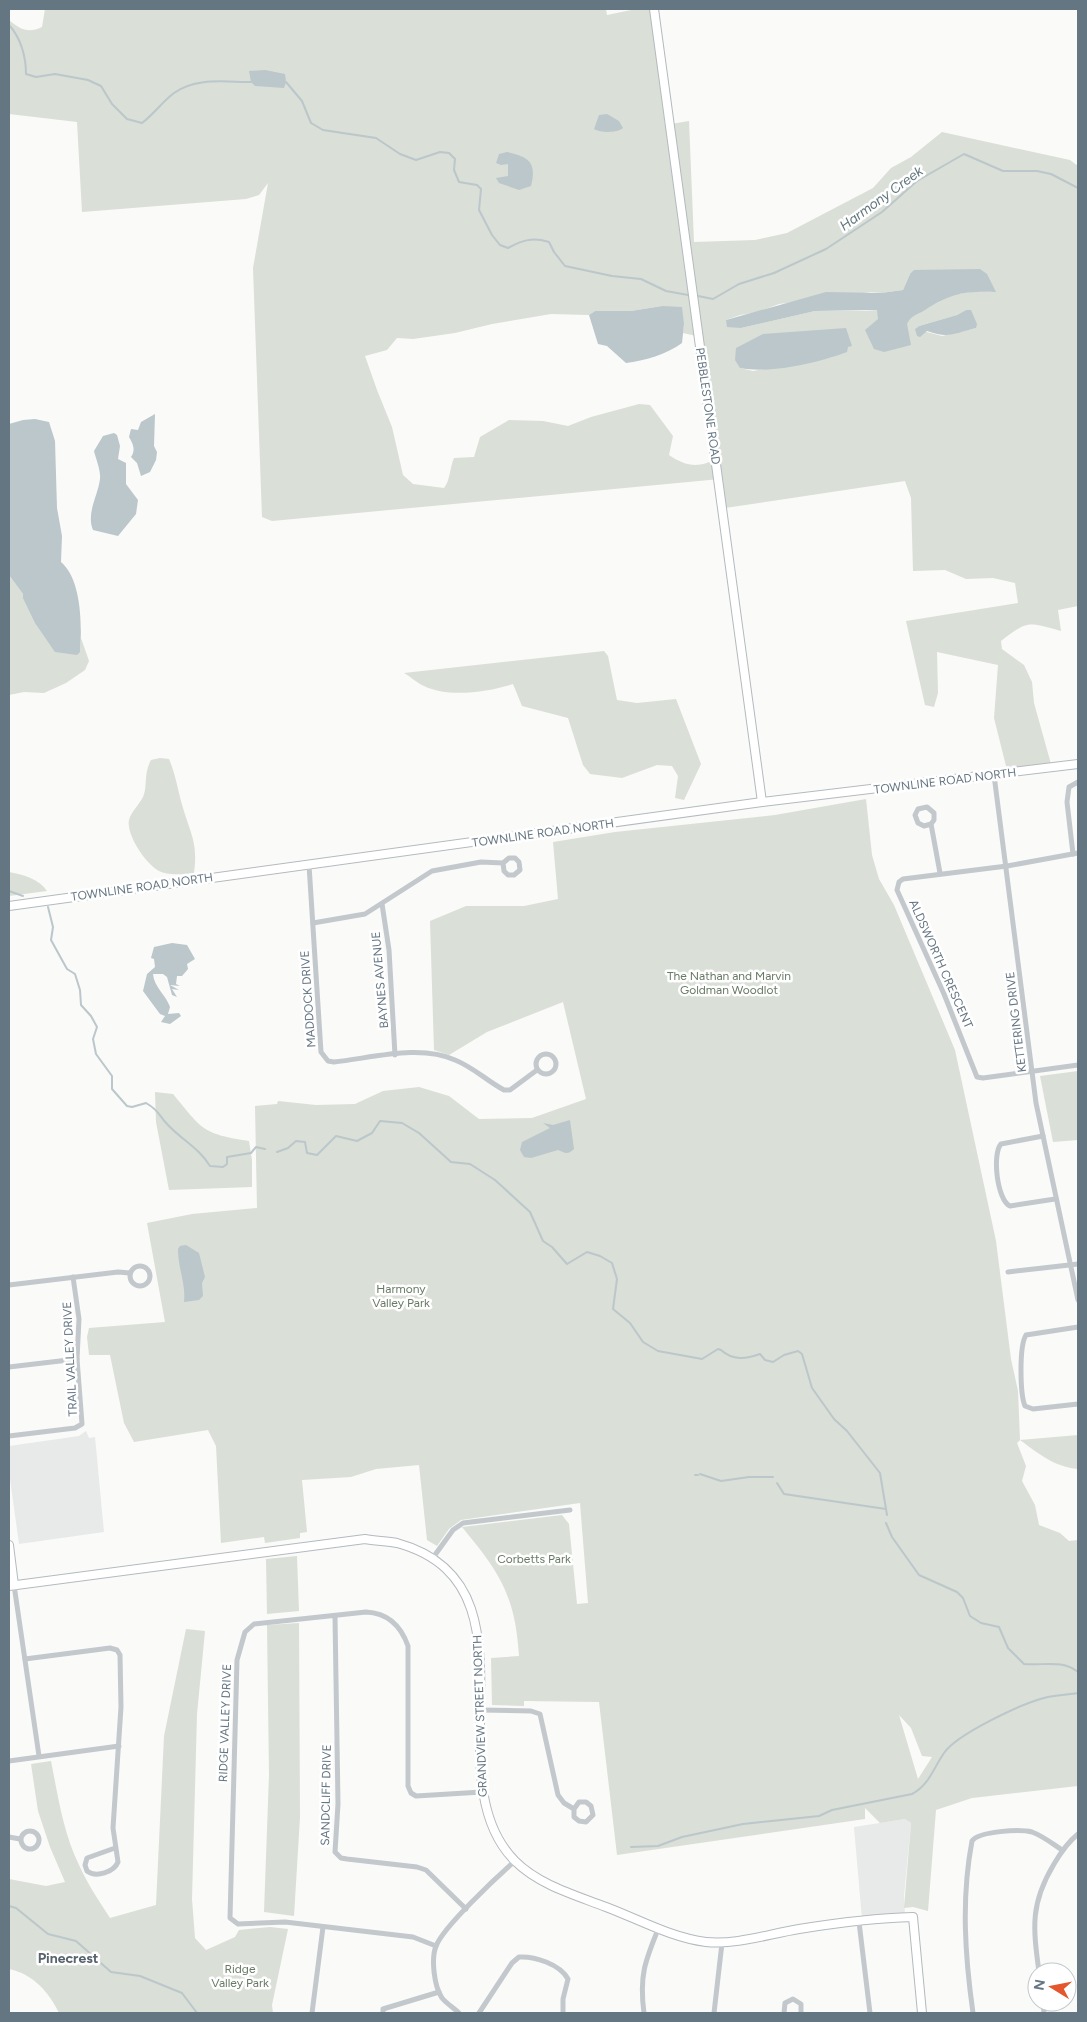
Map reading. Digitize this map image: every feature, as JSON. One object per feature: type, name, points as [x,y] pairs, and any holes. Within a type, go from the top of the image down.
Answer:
[{"type":"street","name":"PEBBLESTONE ROAD","points":[[654,9],[762,802]]},
{"type":"street","name":"TOWNLINE ROAD NORTH","points":[[9,906],[762,802],[1078,764]]},
{"type":"street","name":"KETTERING DRIVE","points":[[994,775],[1042,1136],[1078,1300]]},
{"type":"street","points":[[1076,853],[1067,802],[1070,787],[1078,782]]},
{"type":"street","points":[[931,824],[940,873]]},
{"type":"street","name":"ALDSWORTH CRESCENT","points":[[1032,1071],[983,1078],[977,1077],[973,1071],[944,994],[897,890],[899,882],[903,879],[1007,866],[1076,853]]},
{"type":"street","points":[[313,923],[365,914],[432,871],[481,862],[503,862]]},
{"type":"street","name":"MADDOCK DRIVE","points":[[309,865],[321,1052],[323,1057],[328,1061],[334,1062],[395,1055]]},
{"type":"street","name":"BAYNES AVENUE","points":[[382,904],[389,950],[395,1055]]},
{"type":"street","points":[[395,1055],[426,1052],[445,1056],[457,1060],[504,1090],[510,1090],[537,1070]]},
{"type":"street","points":[[545,1053],[554,1057],[556,1063],[552,1072],[546,1074],[537,1070],[536,1062],[539,1056],[545,1053]]},
{"type":"street","points":[[1032,1071],[1078,1065]]},
{"type":"street","points":[[1042,1136],[1001,1144],[998,1147],[995,1158],[1002,1197],[1006,1204],[1010,1206],[1055,1200]]},
{"type":"street","points":[[1008,1272],[1078,1264]]},
{"type":"street","points":[[9,1285],[118,1272],[130,1273]]},
{"type":"street","name":"TRAIL VALLEY DRIVE","points":[[9,1436],[75,1428],[82,1424],[77,1359],[79,1319],[73,1277]]},
{"type":"street","points":[[1078,1327],[1026,1335],[1022,1346],[1022,1401],[1025,1406],[1033,1409],[1078,1404]]},
{"type":"street","points":[[9,1367],[77,1359]]},
{"type":"street","points":[[432,1559],[453,1530],[463,1523],[570,1510]]},
{"type":"street","name":"GRANDVIEW STREET NORTH","points":[[11,1586],[365,1540],[396,1543],[432,1559],[458,1584],[474,1617],[479,1642],[482,1792],[492,1827],[515,1861],[530,1873],[553,1886],[687,1938],[722,1943],[801,1928],[913,1917],[922,2013]]},
{"type":"street","points":[[9,1545],[11,1586],[25,1659],[39,1756]]},
{"type":"street","name":"RIDGE VALLEY DRIVE","points":[[436,1946],[413,1937],[285,1922],[238,1924],[230,1918],[235,1690],[237,1660],[245,1632],[254,1624],[376,1612],[397,1624],[408,1646],[408,1786],[411,1793],[416,1796],[482,1792]]},
{"type":"street","name":"SANDCLIFF DRIVE","points":[[335,1617],[338,1804],[335,1852],[341,1858],[418,1867],[426,1870],[466,1909]]},
{"type":"street","points":[[25,1659],[107,1648],[117,1650],[121,1657],[113,1828],[114,1848],[118,1859],[115,1868],[95,1875],[87,1871],[85,1865],[87,1858],[114,1848]]},
{"type":"street","points":[[481,1710],[531,1711],[540,1714],[558,1795],[564,1803],[574,1809]]},
{"type":"street","points":[[9,1761],[118,1746]]},
{"type":"street","points":[[579,1802],[586,1802],[592,1806],[593,1815],[586,1822],[579,1821],[574,1817],[574,1809],[579,1802]]},
{"type":"street","points":[[974,2013],[966,1964],[964,1922],[972,1841],[978,1836],[1019,1830],[1032,1832],[1062,1850]]},
{"type":"street","points":[[1038,1962],[1034,1922],[1038,1896],[1062,1850],[1078,1834]]},
{"type":"street","points":[[9,1837],[20,1839]]},
{"type":"street","points":[[459,2013],[444,2000],[439,1992],[434,1967],[436,1946],[466,1909],[515,1861]]},
{"type":"street","points":[[859,1922],[870,2013]]},
{"type":"street","points":[[312,2013],[324,1927]]},
{"type":"street","points":[[644,2013],[642,1976],[659,1927]]},
{"type":"street","points":[[714,2013],[722,1943]]},
{"type":"street","points":[[479,2013],[512,1963],[519,1957],[527,1956],[555,1966],[565,1974],[568,1979],[563,1999],[563,2013]]},
{"type":"street","points":[[383,2013],[383,2009],[439,1992]]},
{"type":"street","points":[[784,2013],[784,2003],[793,1999],[801,2004],[801,2013]]},
{"type":"shaded area","points":[[265,70],[285,74],[286,82],[284,88],[255,86],[251,82],[249,71]]},
{"type":"shaded area","points":[[607,114],[619,121],[623,128],[609,132],[594,129],[599,115]]},
{"type":"shaded area","points":[[507,152],[521,156],[530,162],[533,171],[531,186],[519,190],[499,183],[496,178],[508,176],[508,164],[501,165],[496,163],[499,154]]},
{"type":"shaded area","points":[[980,269],[987,274],[996,292],[959,294],[934,304],[914,316],[907,324],[911,345],[884,352],[874,349],[865,330],[878,319],[877,310],[815,311],[741,328],[727,327],[726,320],[826,292],[881,293],[903,290],[910,274],[914,270]]},
{"type":"shaded area","points":[[662,306],[682,307],[684,324],[682,343],[676,347],[640,361],[626,363],[607,346],[598,344],[589,315],[595,311],[631,311]]},
{"type":"shaded area","points":[[966,310],[971,310],[977,324],[976,328],[947,335],[927,331],[920,337],[917,336],[915,329],[919,326],[957,315]]},
{"type":"shaded area","points":[[846,328],[852,346],[848,347],[847,352],[822,360],[765,370],[740,368],[735,360],[736,348],[763,334]]},
{"type":"shaded area","points":[[155,414],[154,446],[157,452],[156,460],[150,472],[141,476],[137,463],[131,457],[133,447],[129,437],[131,429],[138,430],[141,422]]},
{"type":"shaded area","points":[[35,419],[49,422],[55,441],[57,508],[62,536],[61,562],[73,580],[79,604],[81,641],[80,652],[77,655],[55,652],[35,623],[23,598],[23,594],[9,575],[9,424]]},
{"type":"shaded area","points":[[114,433],[117,435],[120,446],[118,459],[126,463],[126,484],[138,500],[136,514],[118,536],[93,530],[91,524],[93,504],[100,479],[94,451],[103,436]]},
{"type":"shaded area","points":[[172,943],[187,945],[195,959],[187,964],[188,969],[182,976],[177,976],[176,984],[180,986],[170,985],[179,990],[172,989],[177,997],[172,995],[167,977],[163,974],[153,974],[170,1007],[168,1014],[179,1013],[181,1016],[170,1024],[161,1022],[165,1016],[160,1014],[143,991],[147,974],[155,967],[154,959],[151,958],[154,947]]},
{"type":"shaded area","points":[[570,1120],[574,1149],[572,1151],[566,1153],[558,1150],[531,1158],[524,1157],[520,1150],[522,1142],[550,1128],[543,1123],[553,1125]]},
{"type":"shaded area","points":[[186,1245],[199,1253],[205,1277],[202,1283],[203,1296],[199,1300],[184,1302],[178,1249],[180,1246]]},
{"type":"shaded area","points":[[86,1431],[89,1438],[95,1437],[104,1532],[19,1544],[9,1472],[9,1446],[79,1436]]},
{"type":"shaded area","points":[[905,1819],[911,1823],[904,1896],[905,1915],[862,1919],[854,1827]]},
{"type":"green space","points":[[45,9],[606,9],[607,15],[636,9],[650,9],[665,125],[689,121],[694,242],[755,240],[787,233],[873,188],[891,168],[911,157],[942,132],[1070,160],[1078,166],[1078,606],[1058,610],[1061,631],[1035,625],[1023,626],[1001,641],[1002,649],[1024,665],[1032,682],[1034,703],[1051,764],[1007,770],[994,718],[998,665],[937,652],[938,693],[934,707],[925,705],[906,621],[1018,603],[1015,583],[993,578],[966,579],[945,570],[913,571],[911,498],[905,481],[725,508],[720,479],[272,521],[262,517],[253,268],[268,183],[259,195],[246,199],[82,212],[77,122],[9,114],[9,20],[17,26],[28,30],[42,27]],"holes":[[[910,274],[995,292],[975,291],[952,295],[910,317],[906,324],[878,319],[878,310],[815,311],[741,328],[726,320],[758,312],[779,304],[871,292],[881,293],[903,290]],[[662,306],[684,324],[683,333],[696,336],[717,458],[704,464],[692,465],[681,462],[669,455],[673,436],[650,405],[639,404],[591,417],[568,426],[543,421],[509,420],[480,437],[474,457],[454,458],[448,482],[444,488],[413,484],[403,475],[392,427],[365,356],[387,350],[397,338],[413,339],[455,333],[492,324],[551,314],[589,315],[595,311],[631,311]],[[966,310],[976,328],[942,336],[915,329],[919,326],[957,315]],[[833,357],[753,371],[740,368]]]},
{"type":"green space","points":[[9,575],[23,594],[80,652],[81,638],[89,661],[85,670],[66,683],[44,693],[24,692],[9,695]]},
{"type":"green space","points":[[604,651],[608,656],[617,700],[637,703],[676,699],[701,764],[684,800],[675,798],[678,776],[672,766],[657,765],[622,778],[590,774],[583,765],[568,718],[522,706],[513,684],[480,691],[445,692],[424,686],[404,673]]},
{"type":"green space","points":[[169,759],[173,771],[193,839],[195,854],[194,873],[171,874],[159,871],[143,856],[131,833],[129,820],[143,797],[149,765],[151,760]]},
{"type":"green space","points":[[866,799],[872,855],[879,879],[894,905],[955,1050],[996,1241],[1011,1359],[1018,1391],[1020,1440],[1017,1443],[1026,1466],[1022,1481],[1035,1505],[1039,1525],[1060,1533],[1069,1541],[1078,1540],[1078,1786],[972,1798],[936,1810],[928,1911],[913,1907],[904,1908],[911,1823],[905,1819],[880,1823],[865,1808],[865,1819],[617,1855],[599,1702],[524,1701],[524,1706],[492,1705],[491,1658],[519,1656],[514,1617],[496,1572],[462,1527],[562,1515],[569,1524],[577,1604],[588,1603],[580,1503],[461,1520],[449,1529],[437,1546],[427,1540],[419,1465],[376,1469],[351,1477],[302,1480],[307,1532],[300,1533],[300,1538],[265,1543],[264,1537],[221,1543],[216,1446],[208,1430],[134,1442],[124,1423],[110,1355],[89,1355],[87,1337],[89,1328],[165,1322],[147,1223],[192,1214],[257,1208],[255,1106],[277,1104],[278,1101],[316,1105],[355,1104],[383,1091],[419,1087],[449,1096],[479,1119],[532,1118],[586,1099],[563,1002],[487,1032],[449,1055],[434,1050],[430,921],[466,906],[524,906],[558,899],[553,842],[615,832],[775,815]],"holes":[[[899,1715],[911,1728],[922,1756],[932,1757],[918,1779]]]},
{"type":"green space","points":[[9,872],[35,880],[47,891],[9,896]]},
{"type":"green space","points":[[1078,1071],[1078,1140],[1053,1142],[1040,1076]]},
{"type":"green space","points":[[155,1092],[173,1094],[190,1115],[204,1128],[221,1136],[249,1141],[252,1160],[252,1187],[169,1190],[156,1122]]},
{"type":"green space","points":[[1078,1435],[1078,1469],[1055,1463],[1020,1440]]},
{"type":"green space","points":[[297,1556],[299,1611],[267,1614],[266,1559]]},
{"type":"green space","points":[[299,1623],[300,1817],[294,1916],[264,1912],[269,1775],[267,1625]]},
{"type":"green space","name":"Ridge Valley Park","points":[[186,1629],[205,1631],[197,1714],[192,1899],[195,1938],[206,1950],[235,1937],[239,1930],[270,1927],[288,1929],[272,2005],[273,2013],[59,2013],[39,1985],[26,1975],[9,1969],[9,1879],[46,1886],[65,1882],[50,1847],[38,1811],[31,1764],[51,1761],[62,1814],[73,1852],[93,1892],[110,1918],[156,1905],[164,1736]]},
{"type":"waterway","points":[[9,25],[17,36],[22,48],[26,74],[36,77],[55,74],[88,80],[101,86],[112,104],[127,119],[142,123],[174,93],[183,88],[201,82],[251,82]]},
{"type":"waterway","name":"Harmony Creek","points":[[286,82],[302,101],[311,123],[323,130],[376,138],[400,154],[416,160],[440,152],[449,153],[455,159],[454,170],[459,182],[477,185],[481,189],[479,210],[492,235],[500,245],[508,248],[528,240],[549,242],[565,266],[612,276],[641,279],[666,291],[688,295]]},
{"type":"waterway","name":"Harmony Creek","points":[[698,296],[713,299],[739,284],[774,273],[826,249],[882,212],[917,181],[964,154],[1003,171],[1037,171],[1051,174],[1078,188]]},
{"type":"waterway","points":[[9,891],[23,896]]},
{"type":"waterway","points":[[48,907],[53,927],[51,940],[67,969],[75,974],[80,990],[81,1005],[91,1016],[97,1027],[93,1039],[96,1054],[112,1076],[112,1089],[127,1106],[132,1107],[146,1103],[151,1106],[173,1130],[201,1154],[210,1166],[223,1167],[227,1164],[227,1157],[251,1153],[256,1147],[265,1149]]},
{"type":"waterway","points":[[277,1152],[288,1148],[296,1141],[305,1142],[307,1153],[317,1155],[336,1136],[357,1141],[372,1133],[380,1121],[402,1123],[419,1133],[451,1162],[470,1164],[495,1180],[530,1212],[543,1241],[552,1247],[567,1264],[587,1252],[600,1256],[612,1263],[617,1279],[613,1309],[630,1323],[643,1342],[658,1351],[702,1359],[718,1349],[730,1356],[740,1358],[760,1354],[765,1360],[773,1362],[784,1355],[798,1351],[802,1354],[812,1388],[834,1419],[847,1431],[880,1473],[887,1515]]},
{"type":"waterway","points":[[700,1474],[721,1481],[749,1477],[773,1477]]},
{"type":"waterway","points":[[777,1483],[784,1494],[886,1509]]},
{"type":"waterway","points":[[886,1523],[892,1537],[919,1575],[957,1592],[963,1598],[970,1616],[981,1623],[999,1627],[1008,1648],[1024,1664],[1059,1664],[1078,1672]]},
{"type":"waterway","points":[[631,1847],[658,1846],[682,1837],[743,1824],[819,1816],[832,1810],[912,1794],[927,1781],[951,1745],[975,1729],[1034,1701],[1078,1693]]},
{"type":"waterway","points":[[9,1906],[16,1908],[48,1934],[76,1941],[111,1972],[140,1976],[182,1993],[197,2013]]},
{"type":"district","name":"Pinecrest","points":[[68,1958]]},
{"type":"park label","name":"The Nathan and Marvin Goldman Woodlot","points":[[729,983]]},
{"type":"park label","name":"Harmony Valley Park","points":[[401,1296]]},
{"type":"park label","name":"Corbetts Park","points":[[534,1559]]}]
